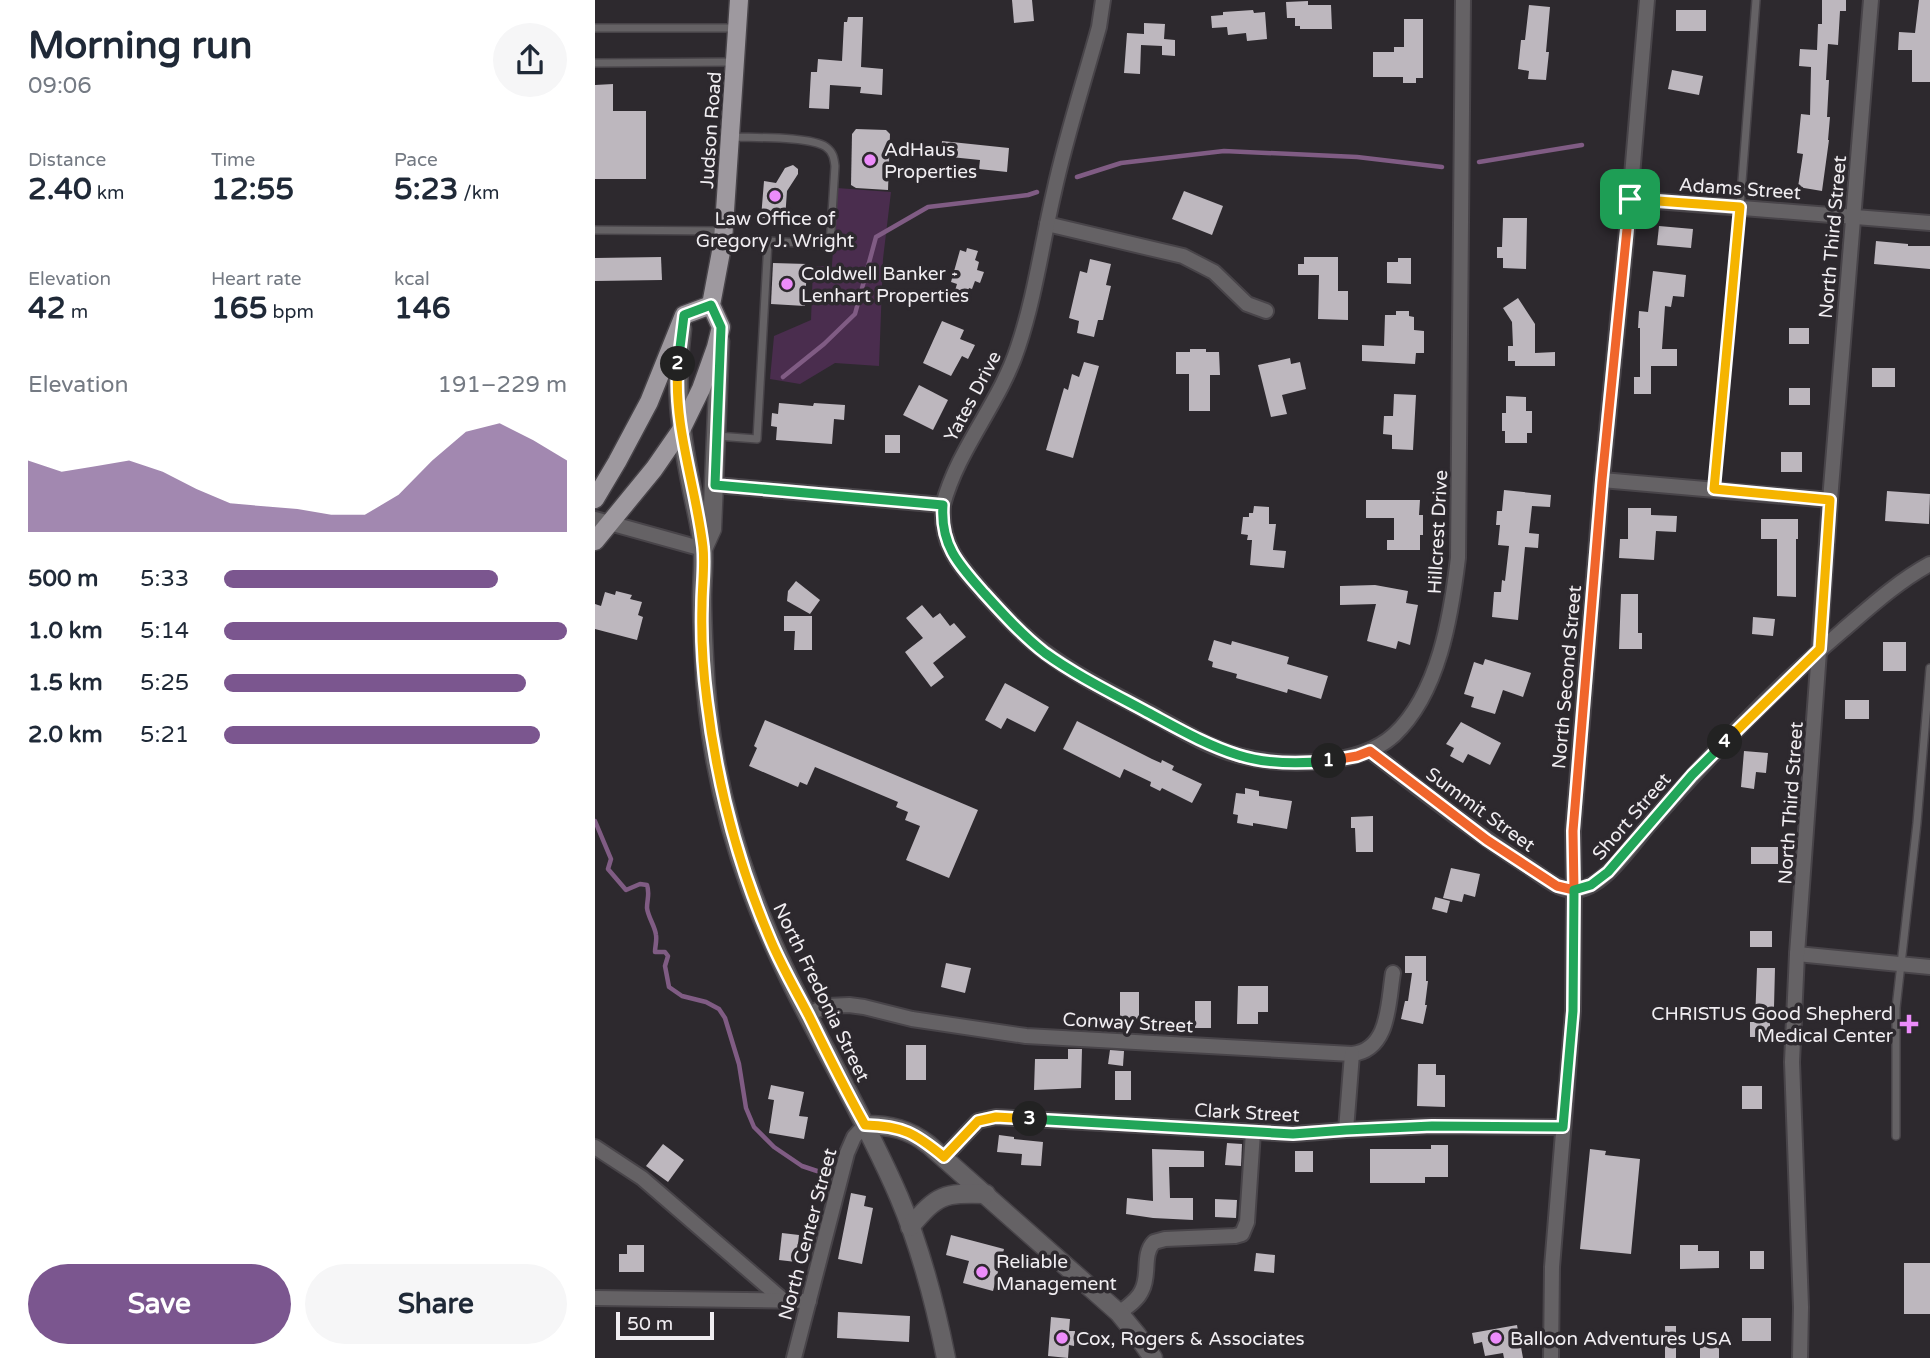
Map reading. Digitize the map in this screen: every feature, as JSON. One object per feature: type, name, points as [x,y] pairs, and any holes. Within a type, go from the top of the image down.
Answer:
[{"type":"main road","name":"Judson Road","points":[[711,305],[724,230],[739,0]]},
{"type":"main road","points":[[595,499],[644,411],[684,315],[711,305],[721,327],[701,389],[681,430],[654,470],[602,522],[595,541]]},
{"type":"street","name":"Yates Drive","points":[[943,505],[952,475],[1002,387],[1018,350],[1055,187],[1099,27],[1103,0]]},
{"type":"street","name":"Hillcrest Drive","points":[[943,505],[943,528],[950,549],[972,580],[1023,634],[1080,676],[1196,738],[1240,756],[1272,761],[1323,761],[1357,756],[1370,751],[1392,736],[1423,695],[1441,649],[1454,589],[1459,526],[1463,0]]},
{"type":"street","name":"North Second Street","points":[[1551,1358],[1552,1267],[1573,1011],[1573,831],[1602,480],[1647,0]]},
{"type":"street","name":"North Third Street","points":[[1800,1358],[1801,1307],[1792,1062],[1797,954],[1830,500],[1871,0]]},
{"type":"street","name":"Adams Street","points":[[1630,199],[1930,223]]},
{"type":"street","points":[[1047,223],[1183,256],[1214,272],[1247,304],[1266,311]]},
{"type":"street","name":"North Fredonia Street","points":[[684,315],[677,374],[681,430],[703,549],[705,681],[712,738],[727,808],[742,862],[782,966],[865,1125],[910,1227],[936,1311],[946,1358]]},
{"type":"street","name":"North Fredonia Street","points":[[703,549],[712,529],[721,327]]},
{"type":"street","points":[[1602,480],[1830,500]]},
{"type":"street","points":[[715,485],[943,505]]},
{"type":"street","points":[[602,522],[703,549]]},
{"type":"street","name":"Short Street","points":[[1574,890],[1591,885],[1608,872],[1692,775],[1820,649],[1890,590],[1930,564]]},
{"type":"street","name":"Summit Street","points":[[1370,751],[1487,840],[1557,886],[1574,890]]},
{"type":"street","points":[[1797,954],[1930,967]]},
{"type":"street","points":[[1346,1130],[1352,1054],[1372,1046],[1381,1032],[1386,1018],[1392,973]]},
{"type":"street","name":"Conway Street","points":[[808,1014],[827,1006],[849,1005],[912,1019],[1026,1036],[1352,1054]]},
{"type":"street","name":"Clark Street","points":[[944,1157],[978,1121],[996,1117],[1303,1134],[1432,1126],[1563,1127]]},
{"type":"street","points":[[865,1125],[890,1126],[917,1135],[1119,1313],[1153,1358]]},
{"type":"street","name":"North Center Street","points":[[794,1358],[847,1153],[854,1137],[865,1125]]},
{"type":"street","points":[[1119,1313],[1142,1291],[1148,1251],[1154,1242],[1165,1239],[1235,1237],[1242,1234],[1247,1222],[1253,1132]]},
{"type":"street","points":[[595,1147],[642,1178],[783,1300]]},
{"type":"street","points":[[910,1227],[928,1206],[944,1196],[960,1193],[986,1194]]},
{"type":"street","points":[[595,1298],[809,1301]]},
{"type":"lane","points":[[1714,489],[1756,0]]},
{"type":"lane","points":[[595,28],[738,28]]},
{"type":"lane","points":[[595,63],[736,62]]},
{"type":"lane","points":[[717,436],[757,439],[768,241],[830,245],[835,166],[829,149],[819,143],[731,137]]},
{"type":"lane","points":[[595,230],[724,230]]},
{"type":"lane","points":[[1896,1136],[1896,1008],[1917,823],[1930,668]]},
{"type":"shaded area","points":[[837,188],[891,192],[883,259],[879,366],[835,363],[800,384],[770,379],[774,336],[811,320],[813,267],[832,265]]},
{"type":"building","points":[[1012,0],[1032,0],[1034,21],[1014,23]]},
{"type":"building","points":[[1822,0],[1846,0],[1846,11],[1840,11],[1838,45],[1828,44],[1827,117],[1830,117],[1822,191],[1798,187],[1803,154],[1797,153],[1801,114],[1810,115],[1811,67],[1799,66],[1800,49],[1817,50],[1818,24],[1822,24]]},
{"type":"building","points":[[1919,0],[1930,0],[1930,82],[1912,82],[1912,50],[1898,50],[1899,32],[1915,33]]},
{"type":"building","points":[[1308,1],[1308,5],[1331,5],[1332,29],[1300,29],[1300,26],[1295,26],[1295,18],[1287,18],[1286,2]]},
{"type":"building","points":[[1529,5],[1550,7],[1546,80],[1528,79],[1529,71],[1518,69]]},
{"type":"building","points":[[1253,10],[1254,13],[1265,12],[1267,39],[1247,41],[1246,33],[1228,35],[1227,27],[1212,28],[1211,16],[1223,15],[1223,12]]},
{"type":"building","points":[[1676,10],[1706,10],[1706,31],[1676,31]]},
{"type":"building","points":[[848,17],[863,17],[861,67],[883,69],[882,95],[860,93],[861,87],[830,85],[829,109],[809,108],[811,72],[817,72],[818,59],[842,61],[844,22],[847,22]]},
{"type":"building","points":[[1404,19],[1423,19],[1423,78],[1416,78],[1416,83],[1403,83],[1403,77],[1373,77],[1373,52],[1394,52],[1394,47],[1404,47]]},
{"type":"building","points":[[1144,23],[1165,24],[1164,39],[1175,40],[1175,56],[1162,55],[1162,46],[1141,45],[1140,74],[1124,73],[1127,33],[1144,34]]},
{"type":"building","points":[[1672,70],[1703,76],[1699,95],[1668,89]]},
{"type":"building","points":[[613,84],[613,111],[646,111],[646,179],[595,179],[595,85]]},
{"type":"building","name":"AdHaus Properties","points":[[856,129],[886,130],[890,134],[888,190],[856,188],[851,185],[852,134]]},
{"type":"building","points":[[942,141],[1009,148],[1007,172],[979,169],[980,160],[941,156]]},
{"type":"building","name":"Law Office of Gregory J. Wright","points":[[793,165],[798,169],[798,174],[787,191],[785,219],[761,218],[764,181],[776,183],[785,168]]},
{"type":"building","points":[[1184,191],[1223,206],[1212,235],[1172,219]]},
{"type":"building","points":[[1503,218],[1527,218],[1526,269],[1503,268],[1503,258],[1497,258],[1497,247],[1502,247]]},
{"type":"building","points":[[1659,226],[1693,229],[1691,248],[1657,245]]},
{"type":"building","points":[[1876,241],[1930,246],[1930,269],[1874,264]]},
{"type":"building","points":[[967,248],[978,251],[975,260],[979,262],[977,270],[984,272],[980,283],[975,281],[972,289],[969,288],[965,300],[953,297],[957,284],[951,282],[960,250],[966,252]]},
{"type":"building","points":[[661,257],[662,280],[595,281],[595,258]]},
{"type":"building","points":[[1304,257],[1338,257],[1338,291],[1348,291],[1348,320],[1318,319],[1319,275],[1298,275],[1298,264],[1304,264]]},
{"type":"building","points":[[1398,258],[1411,258],[1411,284],[1387,283],[1387,262],[1398,262]]},
{"type":"building","points":[[1090,259],[1111,264],[1106,285],[1111,286],[1103,320],[1098,320],[1094,337],[1077,333],[1079,321],[1069,318],[1080,271],[1087,273]]},
{"type":"building","name":"Coldwell Banker - Lenhart Properties","points":[[773,263],[807,264],[805,306],[771,304]]},
{"type":"building","points":[[1653,271],[1686,275],[1684,297],[1673,296],[1671,307],[1665,306],[1662,349],[1677,349],[1677,366],[1651,366],[1651,394],[1634,394],[1634,377],[1640,377],[1639,311],[1648,312]]},
{"type":"building","points":[[1518,298],[1535,324],[1535,353],[1555,352],[1555,366],[1515,366],[1515,361],[1508,361],[1508,346],[1513,346],[1512,322],[1503,308]]},
{"type":"building","points":[[1396,311],[1409,311],[1409,316],[1414,317],[1414,330],[1424,331],[1424,353],[1416,353],[1415,364],[1362,361],[1362,345],[1384,346],[1385,315],[1396,315]]},
{"type":"building","points":[[942,321],[964,330],[960,339],[975,345],[968,359],[962,356],[951,376],[923,363]]},
{"type":"building","points":[[1789,328],[1809,328],[1809,344],[1789,344]]},
{"type":"building","points":[[1190,349],[1219,352],[1220,375],[1210,375],[1210,411],[1189,411],[1189,374],[1176,374],[1176,352],[1190,352]]},
{"type":"building","points":[[1290,358],[1291,364],[1300,362],[1306,389],[1282,395],[1287,414],[1271,417],[1258,365]]},
{"type":"building","points":[[1084,362],[1099,366],[1073,458],[1046,450],[1064,388],[1068,390],[1072,374],[1079,377]]},
{"type":"building","points":[[1872,368],[1895,368],[1895,387],[1872,387]]},
{"type":"building","points":[[919,385],[948,400],[933,430],[903,415]]},
{"type":"building","points":[[1789,388],[1810,388],[1810,405],[1789,405]]},
{"type":"building","points":[[1394,394],[1416,395],[1413,450],[1392,449],[1392,435],[1383,434],[1384,416],[1393,416]]},
{"type":"building","points":[[1506,396],[1526,397],[1526,411],[1532,411],[1532,433],[1527,433],[1527,443],[1505,443],[1502,413],[1506,413]]},
{"type":"building","points":[[779,403],[845,405],[844,420],[834,419],[832,444],[776,440],[777,427],[771,426],[772,413],[778,414]]},
{"type":"building","points":[[885,435],[900,435],[900,453],[885,453]]},
{"type":"building","points":[[1781,452],[1802,452],[1802,472],[1781,472]]},
{"type":"building","points":[[1504,490],[1551,495],[1550,507],[1532,506],[1529,533],[1539,534],[1538,548],[1525,547],[1518,620],[1492,617],[1494,592],[1501,592],[1502,580],[1505,581],[1509,546],[1498,545],[1500,525],[1496,525],[1497,511],[1502,511]]},
{"type":"building","points":[[1887,491],[1930,494],[1929,524],[1885,521]]},
{"type":"building","points":[[1366,500],[1420,500],[1419,515],[1423,515],[1423,535],[1420,535],[1420,550],[1387,550],[1387,540],[1394,540],[1394,518],[1366,518]]},
{"type":"building","points":[[1254,506],[1269,507],[1269,524],[1276,524],[1273,550],[1286,551],[1284,568],[1250,565],[1252,540],[1247,540],[1248,535],[1241,534],[1243,517],[1249,517],[1249,513],[1253,513]]},
{"type":"building","points":[[1628,508],[1651,508],[1651,515],[1677,516],[1676,532],[1656,531],[1654,560],[1619,558],[1620,539],[1628,539]]},
{"type":"building","points":[[1761,519],[1798,519],[1796,597],[1777,596],[1777,539],[1761,539]]},
{"type":"building","points":[[796,581],[820,600],[810,614],[787,601],[788,591]]},
{"type":"building","points":[[1375,585],[1408,591],[1406,603],[1418,605],[1410,645],[1398,641],[1396,649],[1367,641],[1376,604],[1340,605],[1340,586]]},
{"type":"building","points":[[616,591],[632,595],[630,599],[642,602],[638,615],[643,617],[637,640],[595,629],[595,604],[601,606],[605,592],[615,595]]},
{"type":"building","points":[[1621,594],[1638,594],[1638,633],[1642,633],[1642,649],[1619,649]]},
{"type":"building","points":[[922,605],[933,618],[940,613],[950,626],[954,623],[966,637],[933,663],[944,677],[931,687],[905,652],[923,638],[906,618]]},
{"type":"building","points":[[784,616],[812,616],[812,650],[794,650],[795,631],[784,631]]},
{"type":"building","points":[[1753,617],[1775,619],[1773,636],[1752,634]]},
{"type":"building","points":[[1214,640],[1231,645],[1232,641],[1289,657],[1287,664],[1328,676],[1321,699],[1288,689],[1287,693],[1236,678],[1237,674],[1212,667],[1213,662],[1208,660]]},
{"type":"building","points":[[1883,642],[1906,642],[1906,671],[1883,671]]},
{"type":"building","points":[[1485,659],[1531,673],[1523,697],[1503,690],[1495,714],[1471,707],[1474,697],[1464,694],[1474,662],[1483,665]]},
{"type":"building","points":[[1005,683],[1049,707],[1035,732],[1007,718],[1001,729],[985,720]]},
{"type":"building","points":[[1845,700],[1869,700],[1869,719],[1845,719]]},
{"type":"building","points":[[765,720],[978,810],[949,878],[906,860],[920,826],[905,820],[908,812],[896,807],[898,802],[815,767],[807,785],[800,782],[798,787],[749,766]]},
{"type":"building","points":[[1077,721],[1152,759],[1174,766],[1172,770],[1202,784],[1192,803],[1162,788],[1160,791],[1150,786],[1151,782],[1124,769],[1120,778],[1063,749]]},
{"type":"building","points":[[1461,722],[1501,743],[1490,765],[1468,754],[1463,763],[1450,756],[1454,748],[1446,744]]},
{"type":"building","points":[[1744,751],[1768,753],[1766,773],[1756,772],[1754,789],[1741,787]]},
{"type":"building","points":[[1245,788],[1259,791],[1259,796],[1292,801],[1287,829],[1237,823],[1238,815],[1233,814],[1236,793],[1245,794]]},
{"type":"building","points":[[1373,816],[1373,852],[1356,852],[1355,828],[1351,828],[1351,817]]},
{"type":"building","points":[[1751,847],[1778,847],[1778,864],[1751,864]]},
{"type":"building","points":[[1451,868],[1480,874],[1475,897],[1464,894],[1462,902],[1443,898]]},
{"type":"building","points":[[1435,897],[1450,901],[1447,913],[1432,909]]},
{"type":"building","points":[[1750,931],[1772,931],[1772,947],[1750,947]]},
{"type":"building","points":[[1405,956],[1426,956],[1427,1005],[1423,1024],[1401,1019],[1405,1001],[1408,1001],[1412,973],[1405,973]]},
{"type":"building","points":[[946,963],[971,968],[965,993],[941,987]]},
{"type":"building","points":[[1757,968],[1775,968],[1774,1007],[1770,1007],[1770,1037],[1750,1037],[1750,1022],[1755,1022]]},
{"type":"building","points":[[1238,986],[1268,986],[1268,1012],[1258,1012],[1258,1024],[1237,1024]]},
{"type":"building","points":[[1120,992],[1139,992],[1139,1020],[1120,1020]]},
{"type":"building","points":[[1195,1001],[1211,1001],[1211,1028],[1195,1028]]},
{"type":"building","points":[[906,1045],[926,1045],[926,1080],[906,1080]]},
{"type":"building","points":[[1068,1049],[1082,1049],[1081,1088],[1034,1090],[1035,1059],[1068,1059]]},
{"type":"building","points":[[1110,1050],[1124,1051],[1123,1066],[1108,1064]]},
{"type":"building","points":[[1418,1064],[1436,1064],[1436,1075],[1445,1075],[1445,1107],[1417,1106]]},
{"type":"building","points":[[1115,1071],[1131,1071],[1131,1100],[1115,1100]]},
{"type":"building","points":[[771,1085],[804,1092],[799,1116],[808,1117],[804,1139],[769,1133],[774,1100],[768,1099]]},
{"type":"building","points":[[1742,1086],[1762,1086],[1762,1109],[1742,1109]]},
{"type":"building","points":[[999,1135],[1043,1142],[1041,1166],[1021,1165],[1022,1154],[997,1152]]},
{"type":"building","points":[[1227,1143],[1242,1144],[1241,1166],[1225,1165]]},
{"type":"building","points":[[663,1144],[684,1160],[668,1182],[646,1166]]},
{"type":"building","points":[[1431,1145],[1448,1145],[1448,1177],[1425,1177],[1425,1183],[1370,1183],[1370,1149],[1431,1149]]},
{"type":"building","points":[[1152,1149],[1204,1151],[1204,1167],[1169,1167],[1170,1198],[1193,1198],[1193,1220],[1126,1214],[1127,1198],[1153,1201]]},
{"type":"building","points":[[1590,1149],[1606,1151],[1605,1155],[1640,1159],[1631,1254],[1580,1249]]},
{"type":"building","points":[[1295,1151],[1313,1151],[1313,1172],[1295,1172]]},
{"type":"building","points":[[851,1193],[866,1196],[864,1206],[873,1208],[862,1264],[838,1259]]},
{"type":"building","points":[[1215,1199],[1237,1200],[1236,1218],[1215,1217]]},
{"type":"building","points":[[782,1233],[799,1235],[796,1262],[779,1260]]},
{"type":"building","name":"Reliable Management","points":[[951,1235],[1004,1249],[993,1291],[963,1283],[969,1261],[946,1255]]},
{"type":"building","points":[[627,1245],[644,1245],[644,1272],[619,1272],[619,1254],[627,1254]]},
{"type":"building","points":[[1680,1245],[1698,1245],[1698,1251],[1719,1251],[1719,1268],[1680,1269]]},
{"type":"building","points":[[1750,1251],[1764,1251],[1764,1269],[1750,1269]]},
{"type":"building","points":[[1256,1253],[1275,1255],[1274,1273],[1254,1271]]},
{"type":"building","points":[[1904,1263],[1930,1263],[1930,1314],[1904,1314]]},
{"type":"building","points":[[838,1312],[910,1316],[909,1342],[837,1338]]},
{"type":"building","name":"Cox, Rogers & Associates","points":[[1051,1317],[1070,1319],[1069,1331],[1075,1331],[1074,1346],[1069,1345],[1068,1358],[1048,1356]]},
{"type":"building","points":[[1742,1318],[1771,1318],[1771,1341],[1742,1341]]},
{"type":"building","name":"Balloon Adventures USA","points":[[1517,1325],[1523,1358],[1504,1358],[1503,1353],[1485,1356],[1482,1342],[1474,1344],[1472,1333]]},
{"type":"building","points":[[1665,1326],[1676,1326],[1676,1358],[1665,1358]]},
{"type":"building","points":[[1700,1334],[1719,1334],[1719,1358],[1700,1358]]},
{"type":"waterway","points":[[1479,162],[1582,145]]},
{"type":"waterway","points":[[1077,177],[1121,163],[1224,151],[1357,157],[1442,167]]},
{"type":"waterway","points":[[783,377],[824,344],[855,314],[876,237],[928,207],[1037,192]]},
{"type":"waterway","points":[[595,821],[611,859],[608,869],[626,890],[640,884],[647,885],[647,908],[656,935],[655,952],[665,952],[668,956],[665,966],[669,987],[682,996],[706,1002],[719,1009],[725,1018],[739,1064],[746,1108],[754,1127],[774,1147],[802,1166],[826,1174]]},
{"type":"place","name":"AdHaus Properties","points":[[870,160]]},
{"type":"place","name":"Law Office of Gregory J. Wright","points":[[775,196]]},
{"type":"place","name":"Coldwell Banker - Lenhart Properties","points":[[787,284]]},
{"type":"place","name":"CHRISTUS Good Shepherd Medical Center","points":[[1909,1024]]},
{"type":"place","name":"Reliable Management","points":[[982,1272]]},
{"type":"place","name":"Cox, Rogers & Associates","points":[[1062,1338]]},
{"type":"place","name":"Balloon Adventures USA","points":[[1496,1338]]},
{"type":"route","points":[[1630,199],[1602,480],[1573,831],[1574,890],[1557,886],[1487,840],[1370,751],[1357,756],[1323,761],[1263,760],[1240,756],[1196,738],[1080,676],[1023,634],[972,580],[945,539],[943,505],[715,485],[721,327],[711,305],[684,315],[677,366],[678,407],[703,549],[705,681],[712,738],[727,808],[750,888],[782,966],[865,1125],[890,1126],[917,1135],[944,1157],[978,1121],[996,1117],[1293,1134],[1432,1126],[1563,1127],[1573,1011],[1574,890],[1591,885],[1608,872],[1692,775],[1820,649],[1830,500],[1714,489],[1740,207],[1630,199]]}]
